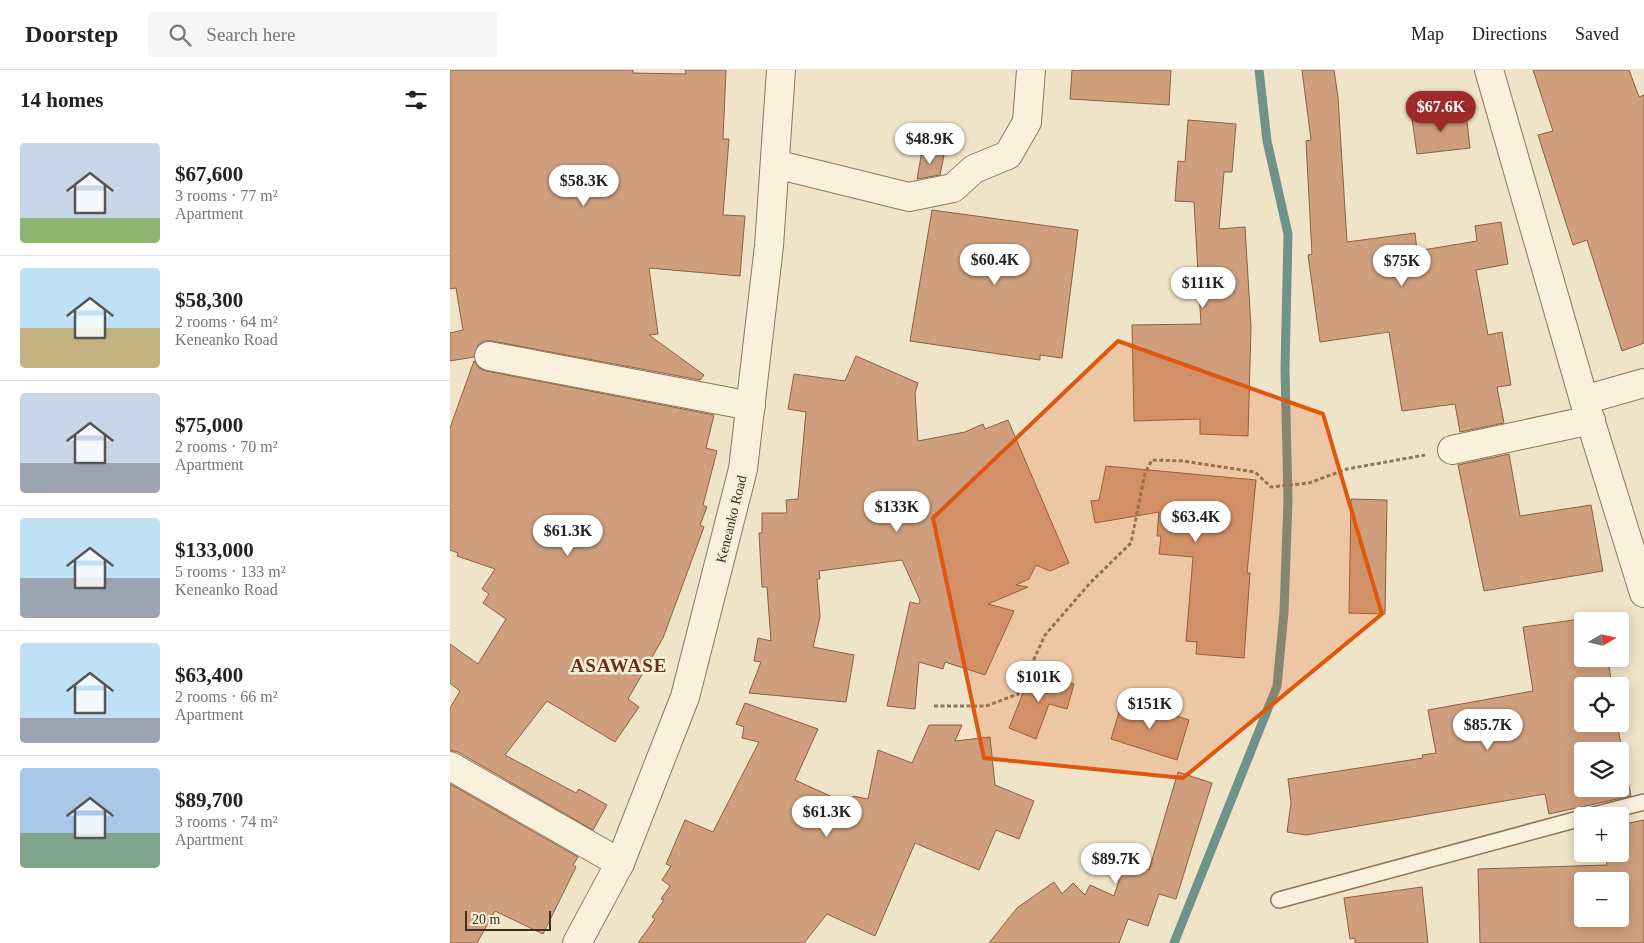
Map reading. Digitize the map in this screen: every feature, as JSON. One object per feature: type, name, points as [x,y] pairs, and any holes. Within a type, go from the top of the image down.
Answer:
[{"type":"street","name":"Keneanko Road","points":[[577,943],[620,863],[685,697],[743,469],[769,246],[781,70]]},
{"type":"street","points":[[775,164],[909,196],[953,188],[974,169],[1008,155],[1027,122],[1031,70]]},
{"type":"street","points":[[1489,70],[1588,410],[1644,593]]},
{"type":"street","points":[[489,356],[751,406]]},
{"type":"street","points":[[1452,450],[1588,410],[1644,383]]},
{"type":"street","points":[[450,766],[620,863]]},
{"type":"lane","points":[[1625,807],[1644,802]]},
{"type":"lane","points":[[1280,900],[1574,820]]},
{"type":"path","points":[[934,706],[986,706],[1018,694],[1045,636],[1090,583],[1131,543],[1145,473],[1152,460],[1183,460],[1255,472],[1272,487],[1309,483],[1347,470],[1452,450]]},
{"type":"highlighted area","points":[[1118,341],[1323,414],[1382,614],[1183,778],[984,758],[933,518]]},
{"type":"building","points":[[450,70],[633,70],[633,73],[686,74],[685,70],[726,70],[723,139],[729,139],[723,215],[745,216],[740,276],[649,268],[658,334],[649,335],[704,375],[700,380],[492,341],[484,341],[478,345],[474,357],[450,361],[450,333],[463,330],[456,288],[450,289]]},
{"type":"building","points":[[1072,70],[1171,70],[1169,105],[1070,99]]},
{"type":"building","points":[[1302,70],[1334,70],[1338,97],[1347,242],[1415,233],[1417,251],[1477,241],[1475,226],[1501,222],[1508,264],[1476,270],[1488,335],[1502,332],[1511,385],[1497,387],[1504,423],[1460,432],[1455,404],[1402,411],[1389,332],[1320,342],[1308,255],[1312,254],[1306,141],[1311,140]]},
{"type":"building","points":[[1533,70],[1629,70],[1639,97],[1644,95],[1644,343],[1622,351],[1587,240],[1573,245],[1538,135],[1553,131]]},
{"type":"building","points":[[1466,113],[1470,148],[1417,154],[1412,119]]},
{"type":"building","points":[[1188,120],[1236,124],[1232,172],[1224,172],[1219,229],[1245,227],[1251,327],[1248,436],[1200,434],[1200,419],[1134,421],[1132,325],[1201,324],[1194,202],[1175,201],[1178,161],[1185,162]]},
{"type":"building","points":[[922,151],[944,155],[940,175],[917,179]]},
{"type":"building","points":[[932,210],[1078,230],[1062,358],[1040,355],[1040,360],[910,341]]},
{"type":"building","points":[[856,356],[918,383],[915,393],[918,441],[965,432],[983,424],[985,429],[1008,420],[1069,563],[1050,571],[1036,565],[1029,579],[1016,585],[1028,587],[988,604],[1014,611],[985,675],[945,662],[943,669],[919,662],[915,709],[887,706],[910,602],[919,604],[920,600],[902,560],[819,571],[820,579],[817,579],[820,617],[813,647],[854,655],[846,702],[749,693],[761,662],[754,661],[758,638],[771,641],[767,587],[762,587],[759,533],[762,533],[762,513],[787,513],[786,500],[798,499],[806,412],[788,409],[794,374],[845,381]]},
{"type":"building","points":[[474,361],[479,368],[486,371],[714,415],[706,448],[717,451],[703,505],[707,507],[700,525],[704,527],[663,638],[628,699],[639,707],[615,742],[547,701],[505,755],[576,793],[579,789],[607,805],[593,830],[458,752],[450,750],[450,708],[460,691],[450,683],[450,644],[478,664],[506,619],[483,603],[489,594],[482,589],[495,569],[457,556],[458,553],[450,550],[450,428]]},
{"type":"building","points":[[1509,454],[1520,516],[1591,505],[1603,571],[1484,591],[1458,465]]},
{"type":"building","points":[[1106,466],[1256,480],[1247,573],[1250,573],[1244,658],[1196,654],[1197,642],[1186,641],[1193,557],[1159,554],[1161,536],[1157,536],[1159,512],[1095,523],[1091,501],[1099,500]]},
{"type":"building","points":[[1351,499],[1387,500],[1385,614],[1349,613]]},
{"type":"building","points":[[1574,620],[1574,668],[1609,668],[1611,677],[1574,677],[1574,732],[1619,732],[1620,742],[1574,742],[1574,797],[1626,797],[1549,814],[1545,794],[1306,835],[1287,832],[1291,803],[1288,779],[1423,758],[1422,755],[1436,753],[1428,710],[1533,691],[1523,627]]},
{"type":"building","points":[[1031,673],[1074,684],[1067,709],[1049,704],[1036,739],[1009,728]]},
{"type":"building","points":[[1123,699],[1189,720],[1177,760],[1111,739]]},
{"type":"building","points":[[745,703],[818,729],[795,780],[850,805],[853,796],[868,799],[878,750],[912,763],[929,725],[962,725],[955,741],[990,737],[995,785],[1034,801],[1019,839],[996,830],[979,870],[915,843],[875,936],[827,914],[804,943],[638,943],[655,919],[652,917],[664,900],[661,899],[670,886],[662,880],[671,866],[666,864],[685,820],[713,832],[759,742],[742,738],[744,727],[736,724]]},
{"type":"building","points":[[1178,772],[1212,783],[1176,899],[1159,894],[1148,926],[1128,919],[1119,943],[989,943],[1017,908],[1054,882],[1062,894],[1073,883],[1085,895],[1090,885],[1114,896],[1125,862],[1149,870]]},
{"type":"building","points":[[450,784],[578,857],[573,865],[576,867],[543,934],[495,911],[477,943],[450,943]]},
{"type":"building","points":[[1644,820],[1644,943],[1480,943],[1478,869],[1607,865],[1606,862],[1629,862],[1629,823]]},
{"type":"building","points":[[1422,887],[1428,943],[1355,943],[1355,938],[1350,939],[1344,898]]},
{"type":"waterway","points":[[1174,943],[1277,686],[1284,612],[1288,500],[1285,369],[1288,234],[1267,141],[1259,70]]},
{"type":"district","name":"ASAWASE","points":[[619,665]]}]
